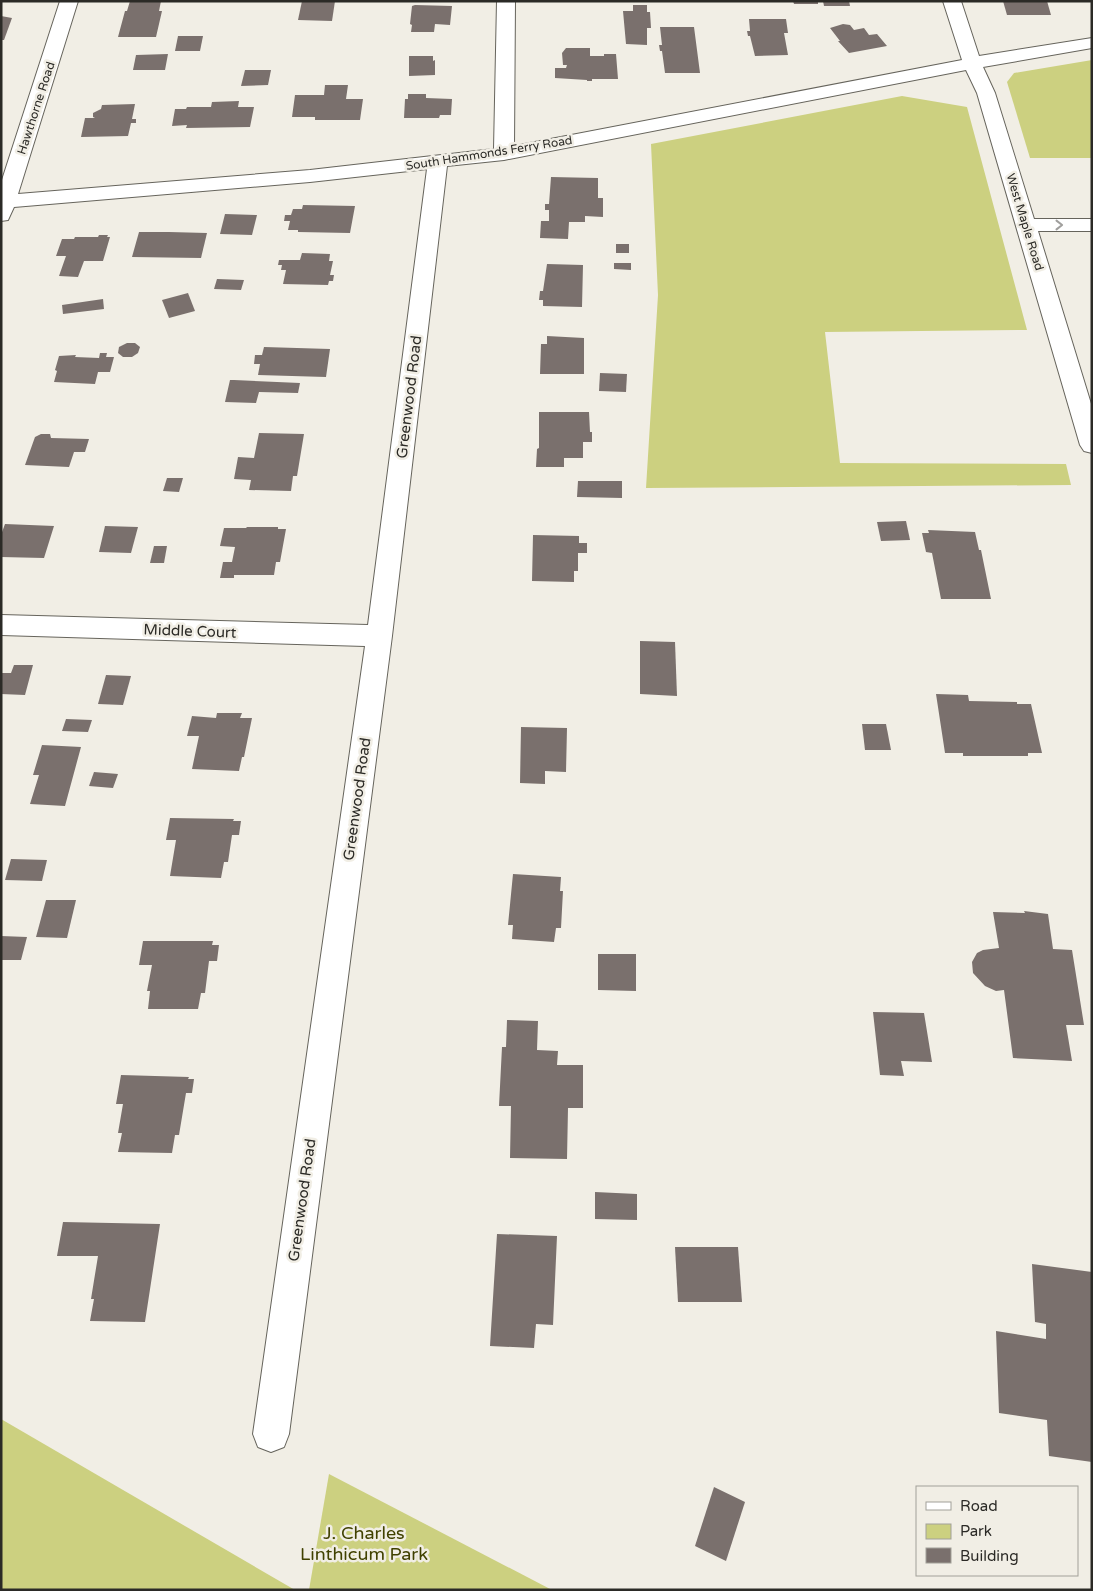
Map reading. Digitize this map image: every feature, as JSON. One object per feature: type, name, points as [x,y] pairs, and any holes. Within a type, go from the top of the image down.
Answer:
[{"type":"street","name":"Hawthorne Road","points":[[3,206],[69,1]]},
{"type":"street","points":[[504,154],[506,1]]},
{"type":"street","name":"West Maple Road","points":[[952,1],[972,64],[986,93],[1092,445]]},
{"type":"street","name":"South Hammonds Ferry Road","points":[[3,206],[438,163],[504,154],[972,64],[1092,43]]},
{"type":"street","name":"Greenwood Road","points":[[271,1434],[379,636],[438,163]]},
{"type":"street","points":[[1026,225],[1092,225]]},
{"type":"street","name":"Middle Court","points":[[1,625],[379,636]]},
{"type":"green space","points":[[1092,60],[1092,158],[1030,158],[1007,82],[1014,73]]},
{"type":"green space","points":[[902,96],[967,107],[1027,330],[825,332],[840,463],[1066,464],[1071,485],[646,488],[658,295],[651,144]]},
{"type":"green space","name":"J. Charles Linthicum Park","points":[[1,1419],[295,1590],[1,1590]]},
{"type":"green space","name":"J. Charles Linthicum Park","points":[[329,1474],[552,1590],[309,1590]]},
{"type":"building","points":[[130,1],[161,1],[159,11],[162,11],[156,37],[118,37],[125,11],[127,11]]},
{"type":"building","points":[[302,1],[335,1],[332,21],[298,20]]},
{"type":"building","points":[[793,1],[818,1],[818,4],[794,4]]},
{"type":"building","points":[[823,1],[849,1],[850,6],[824,6]]},
{"type":"building","points":[[1003,1],[1047,1],[1051,15],[1007,15]]},
{"type":"building","points":[[633,5],[647,5],[647,12],[650,12],[651,28],[647,28],[647,45],[626,44],[623,11],[633,11]]},
{"type":"building","points":[[412,6],[452,6],[450,25],[435,24],[434,32],[411,32]]},
{"type":"building","points":[[1,16],[12,18],[4,40],[1,40]]},
{"type":"building","points":[[749,19],[786,19],[788,33],[784,33],[788,55],[755,56],[747,31],[750,31]]},
{"type":"building","points":[[843,24],[850,25],[854,30],[864,28],[869,35],[877,34],[887,46],[849,53],[830,28]]},
{"type":"building","points":[[660,27],[694,27],[700,73],[665,73],[662,51],[660,51],[659,45],[662,45]]},
{"type":"building","points":[[178,36],[203,36],[200,51],[175,51]]},
{"type":"building","points":[[566,48],[590,48],[590,56],[616,54],[618,79],[592,79],[592,81],[587,81],[555,78],[555,68],[566,68],[567,65],[563,65],[562,53]]},
{"type":"building","points":[[168,54],[165,70],[133,70],[136,55]]},
{"type":"building","points":[[409,56],[433,56],[433,61],[435,60],[435,75],[409,76]]},
{"type":"building","points":[[245,70],[271,70],[268,85],[241,86]]},
{"type":"building","points":[[325,85],[348,85],[346,99],[363,99],[360,120],[315,120],[315,117],[292,117],[295,95],[324,95]]},
{"type":"building","points":[[408,94],[426,94],[426,98],[452,99],[451,115],[440,115],[439,118],[404,118],[405,99],[408,99]]},
{"type":"building","points":[[239,101],[238,107],[254,107],[250,127],[186,128],[187,125],[172,126],[175,109],[211,107],[212,102]]},
{"type":"building","points":[[135,104],[132,119],[136,119],[136,123],[131,123],[128,136],[81,137],[85,118],[95,118],[93,113],[101,109],[102,105]]},
{"type":"building","points":[[551,177],[598,178],[598,198],[603,198],[603,217],[585,216],[585,222],[569,222],[568,239],[540,238],[541,221],[549,221],[549,210],[545,210],[545,204],[549,204]]},
{"type":"building","points":[[303,205],[355,206],[350,233],[298,232],[298,230],[288,230],[290,221],[284,221],[285,215],[291,215],[293,209],[302,209]]},
{"type":"building","points":[[225,214],[257,215],[252,235],[220,234]]},
{"type":"building","points":[[139,232],[207,233],[201,258],[132,257]]},
{"type":"building","points":[[99,235],[108,235],[107,237],[110,237],[103,261],[84,261],[78,277],[59,276],[66,256],[56,256],[62,239],[98,237]]},
{"type":"building","points":[[616,244],[629,244],[629,253],[616,253]]},
{"type":"building","points":[[302,253],[330,254],[329,261],[333,261],[330,275],[334,275],[333,281],[329,281],[328,285],[283,284],[286,270],[281,270],[282,265],[278,265],[279,260],[300,260]]},
{"type":"building","points":[[614,263],[631,263],[631,270],[614,269]]},
{"type":"building","points":[[547,264],[583,265],[582,307],[543,306],[543,300],[539,300],[540,291],[543,291]]},
{"type":"building","points":[[217,279],[244,280],[241,290],[214,289]]},
{"type":"building","points":[[188,293],[195,311],[169,318],[162,300]]},
{"type":"building","points":[[103,299],[104,309],[63,314],[62,305]]},
{"type":"building","points":[[547,336],[584,338],[584,374],[540,374],[541,344],[547,344]]},
{"type":"building","points":[[127,343],[135,343],[140,347],[138,353],[132,357],[123,357],[118,353],[119,347]]},
{"type":"building","points":[[264,347],[330,349],[326,377],[258,375],[260,364],[254,364],[255,355],[262,355]]},
{"type":"building","points":[[100,353],[107,353],[106,357],[114,357],[110,372],[98,372],[95,384],[54,382],[59,356],[76,355],[75,357],[99,358]]},
{"type":"building","points":[[600,373],[627,374],[626,392],[599,391]]},
{"type":"building","points":[[230,380],[300,383],[298,393],[259,392],[256,403],[225,402]]},
{"type":"building","points":[[539,412],[589,412],[592,442],[583,442],[583,458],[564,458],[564,467],[536,467],[537,449],[539,448]]},
{"type":"building","points":[[259,433],[304,434],[297,476],[293,476],[291,491],[249,490],[251,480],[234,479],[238,457],[254,458]]},
{"type":"building","points":[[41,434],[50,434],[51,438],[89,439],[85,452],[74,452],[69,467],[25,465],[35,437]]},
{"type":"building","points":[[167,478],[183,478],[179,492],[163,491]]},
{"type":"building","points":[[578,481],[622,481],[622,498],[577,497]]},
{"type":"building","points":[[906,521],[910,540],[881,541],[877,522]]},
{"type":"building","points":[[5,524],[54,526],[44,558],[1,557],[1,535]]},
{"type":"building","points":[[105,526],[138,527],[131,553],[99,552]]},
{"type":"building","points":[[278,527],[278,529],[286,529],[280,562],[276,562],[274,575],[234,575],[234,578],[220,578],[223,562],[232,562],[235,547],[220,546],[224,528]]},
{"type":"building","points":[[928,530],[975,532],[979,550],[981,550],[991,599],[941,599],[932,553],[926,552],[922,533],[929,533]]},
{"type":"building","points":[[533,535],[579,536],[579,543],[587,543],[587,553],[578,553],[578,571],[574,571],[574,582],[532,581]]},
{"type":"building","points":[[154,546],[167,546],[164,563],[150,563]]},
{"type":"building","points":[[640,641],[675,642],[677,696],[640,694]]},
{"type":"building","points":[[14,665],[33,665],[25,695],[1,694],[1,673],[11,673]]},
{"type":"building","points":[[106,675],[131,676],[123,705],[98,704]]},
{"type":"building","points":[[936,694],[968,695],[969,701],[1031,704],[1042,753],[1028,753],[1028,756],[963,756],[963,753],[945,753]]},
{"type":"building","points":[[217,713],[242,713],[240,718],[252,718],[244,757],[242,757],[239,771],[192,769],[199,736],[187,736],[192,716],[216,718]]},
{"type":"building","points":[[66,719],[92,720],[88,732],[62,731]]},
{"type":"building","points":[[862,724],[886,724],[891,750],[865,750]]},
{"type":"building","points":[[521,727],[567,728],[566,772],[545,771],[545,784],[520,783]]},
{"type":"building","points":[[42,745],[81,747],[65,806],[30,804],[39,775],[33,775]]},
{"type":"building","points":[[94,772],[118,774],[113,788],[89,786]]},
{"type":"building","points":[[170,818],[234,819],[233,821],[241,821],[239,835],[232,835],[228,862],[224,862],[221,878],[170,876],[176,840],[166,840]]},
{"type":"building","points":[[11,859],[47,860],[42,881],[5,880]]},
{"type":"building","points":[[513,874],[561,877],[560,891],[563,891],[561,928],[556,928],[554,942],[512,939],[513,925],[508,925]]},
{"type":"building","points":[[46,900],[76,900],[67,938],[36,937]]},
{"type":"building","points":[[1024,911],[1048,914],[1053,949],[1072,950],[1084,1025],[1066,1025],[1072,1061],[1013,1058],[1004,990],[996,991],[985,986],[973,973],[972,962],[977,953],[983,950],[999,948],[993,912],[1025,913]]},
{"type":"building","points":[[1,936],[27,937],[21,960],[1,960]]},
{"type":"building","points":[[143,941],[213,941],[212,945],[219,945],[217,961],[209,961],[205,993],[201,993],[198,1009],[148,1009],[150,991],[147,991],[152,965],[139,965]]},
{"type":"building","points":[[598,954],[636,954],[636,991],[598,990]]},
{"type":"building","points":[[873,1012],[924,1013],[932,1062],[901,1061],[904,1076],[880,1075]]},
{"type":"building","points":[[507,1020],[538,1021],[537,1050],[558,1051],[557,1065],[583,1065],[583,1108],[568,1108],[567,1159],[510,1158],[511,1106],[499,1106],[502,1047],[506,1047]]},
{"type":"building","points":[[121,1075],[189,1077],[188,1079],[194,1079],[192,1093],[186,1093],[179,1135],[175,1135],[172,1153],[118,1152],[122,1133],[118,1133],[123,1104],[116,1104]]},
{"type":"building","points":[[595,1192],[637,1194],[637,1220],[595,1219]]},
{"type":"building","points":[[63,1222],[160,1224],[145,1322],[90,1321],[94,1299],[91,1299],[98,1256],[57,1256]]},
{"type":"building","points":[[497,1234],[557,1236],[553,1325],[536,1324],[534,1348],[490,1346]]},
{"type":"building","points":[[675,1247],[738,1247],[742,1302],[678,1302]]},
{"type":"building","points":[[1032,1264],[1092,1272],[1092,1462],[1049,1456],[1047,1420],[999,1413],[996,1331],[1046,1339],[1046,1324],[1035,1322]]},
{"type":"building","points":[[714,1487],[745,1502],[726,1561],[695,1546]]}]
